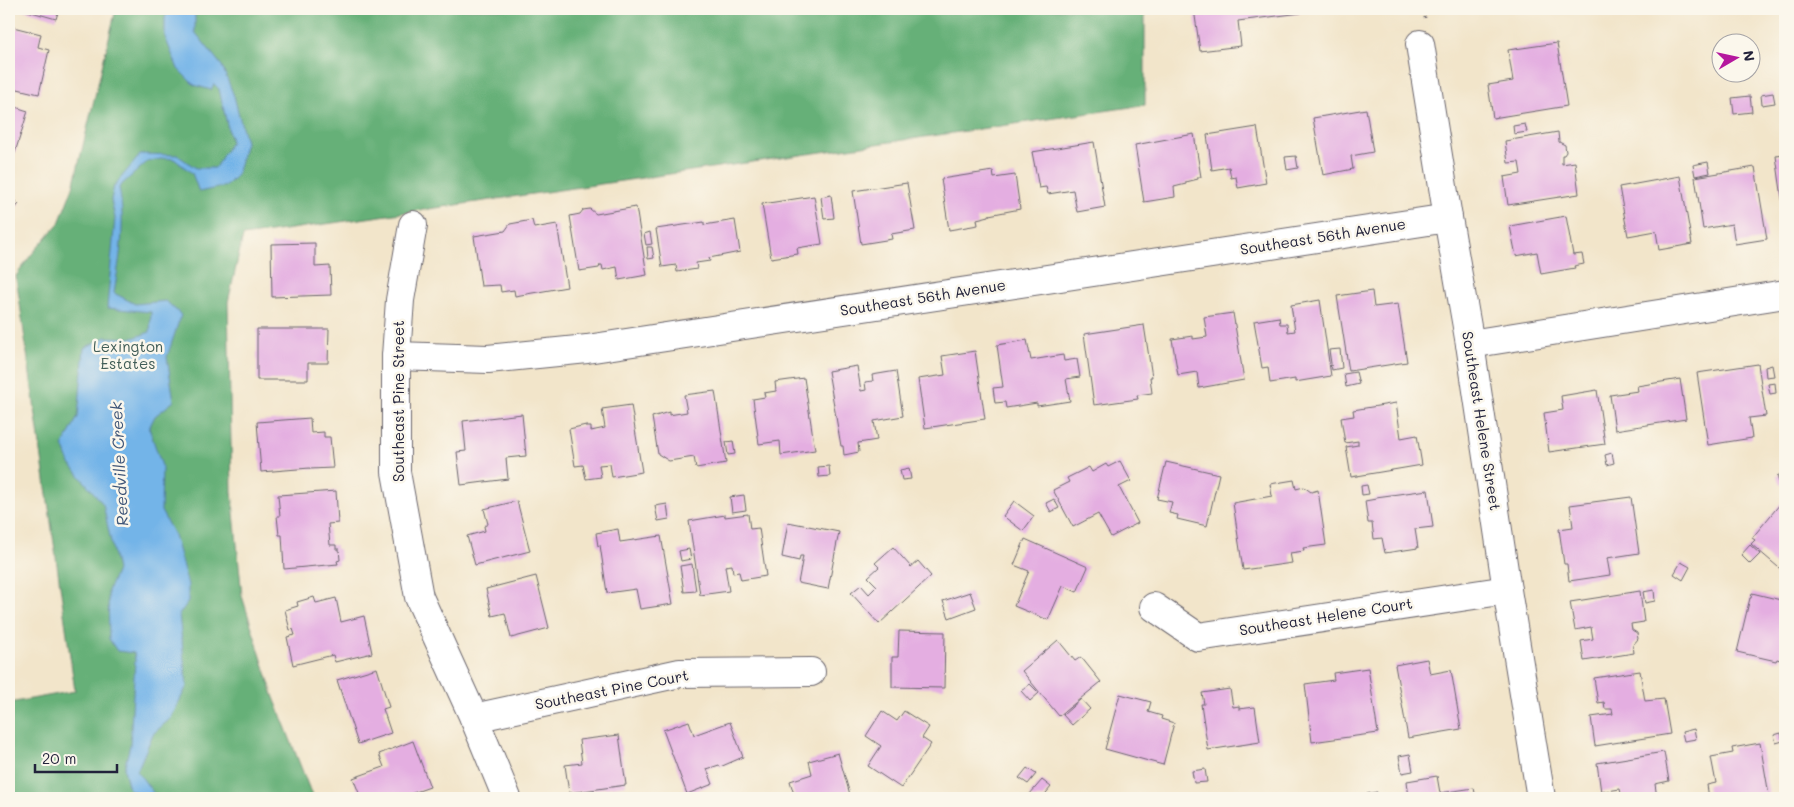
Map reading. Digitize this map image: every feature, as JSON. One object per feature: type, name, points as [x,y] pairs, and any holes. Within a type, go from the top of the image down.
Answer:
[{"type":"street","name":"Southeast Helene Street","points":[[1420,44],[1542,798]]},
{"type":"street","name":"Southeast 56th Avenue","points":[[396,356],[488,359],[587,349],[1448,218]]},
{"type":"street","name":"Southeast Pine Street","points":[[413,224],[400,300],[396,356],[396,472],[419,597],[474,718],[507,798]]},
{"type":"street","points":[[1470,344],[1785,294]]},
{"type":"street","name":"Southeast Helene Court","points":[[1154,607],[1198,637],[1507,590]]},
{"type":"street","name":"Southeast Pine Court","points":[[474,718],[680,673],[811,672]]},
{"type":"green space","name":"Lexington Estates","points":[[116,9],[1145,9],[1145,105],[243,236],[228,302],[232,492],[242,596],[273,695],[313,798],[9,798],[9,703],[75,691],[16,276],[31,255],[59,223],[73,187]]},
{"type":"water","name":"Reedville Creek","points":[[173,9],[195,9],[195,32],[222,66],[234,96],[246,142],[237,175],[226,186],[199,192],[192,173],[174,159],[165,158],[147,162],[119,187],[122,227],[114,293],[135,304],[166,301],[181,315],[167,357],[174,401],[155,416],[149,428],[162,466],[161,511],[174,535],[188,585],[188,602],[179,615],[187,686],[171,718],[153,734],[137,771],[157,798],[147,798],[129,789],[124,769],[130,745],[135,660],[134,653],[117,651],[109,639],[108,591],[117,570],[103,504],[70,464],[63,445],[78,417],[84,348],[106,337],[133,338],[150,332],[151,312],[107,308],[115,218],[111,200],[114,186],[141,154],[177,155],[196,168],[215,168],[231,142],[219,89],[214,84],[211,90],[194,85],[178,69],[165,37],[165,17]]},
{"type":"building","points":[[21,9],[59,9],[56,19]]},
{"type":"building","points":[[1194,9],[1301,9],[1301,13],[1238,21],[1241,46],[1200,51]]},
{"type":"building","points":[[9,26],[41,34],[38,47],[49,50],[39,94],[9,87]]},
{"type":"building","points":[[1557,43],[1567,106],[1493,118],[1488,85],[1513,81],[1508,50]]},
{"type":"building","points":[[1773,93],[1775,103],[1762,105],[1761,95]]},
{"type":"building","points":[[1750,96],[1752,112],[1734,114],[1732,98]]},
{"type":"building","points":[[9,105],[28,111],[12,162],[9,161]]},
{"type":"building","points":[[1366,109],[1373,152],[1351,156],[1353,169],[1323,175],[1313,118]]},
{"type":"building","points":[[1525,124],[1527,132],[1514,134],[1513,126]]},
{"type":"building","points":[[1257,127],[1266,183],[1238,188],[1236,177],[1231,178],[1229,167],[1212,170],[1207,135]]},
{"type":"building","points":[[1558,132],[1559,142],[1565,145],[1566,152],[1562,155],[1562,164],[1575,162],[1579,194],[1508,205],[1504,177],[1521,174],[1519,162],[1508,163],[1505,141]]},
{"type":"building","points":[[1194,134],[1201,177],[1174,187],[1175,197],[1144,202],[1135,145]]},
{"type":"building","points":[[1094,142],[1105,207],[1077,212],[1073,190],[1048,194],[1046,187],[1039,188],[1032,152]]},
{"type":"building","points":[[1785,155],[1785,212],[1784,212],[1776,156]]},
{"type":"building","points":[[1296,156],[1298,168],[1287,170],[1285,157]]},
{"type":"building","points":[[1708,162],[1710,173],[1695,176],[1693,165]]},
{"type":"building","points":[[1755,167],[1767,239],[1735,244],[1732,224],[1703,229],[1695,177]]},
{"type":"building","points":[[993,171],[994,178],[1015,175],[1020,209],[977,219],[978,225],[949,230],[941,179]]},
{"type":"building","points":[[1680,176],[1692,244],[1659,250],[1656,231],[1628,236],[1619,187]]},
{"type":"building","points":[[9,177],[15,183],[9,190]]},
{"type":"building","points":[[907,183],[915,230],[891,234],[892,239],[861,244],[853,191]]},
{"type":"building","points":[[9,194],[19,204],[9,215]]},
{"type":"building","points":[[831,195],[834,218],[824,219],[821,197]]},
{"type":"building","points":[[814,196],[822,244],[797,248],[798,254],[771,258],[762,204]]},
{"type":"building","points":[[636,207],[647,275],[619,280],[617,267],[603,270],[602,265],[599,268],[579,271],[570,216],[590,209],[596,214]]},
{"type":"building","points":[[1566,216],[1573,255],[1582,254],[1584,264],[1574,266],[1575,268],[1541,274],[1537,252],[1516,256],[1510,226]]},
{"type":"building","points":[[532,220],[534,228],[557,224],[567,287],[515,296],[514,290],[501,292],[500,285],[481,286],[474,236],[505,231],[510,224]]},
{"type":"building","points":[[735,220],[740,252],[709,258],[710,261],[696,263],[697,269],[677,272],[676,265],[662,267],[656,229],[704,222],[704,225]]},
{"type":"building","points":[[650,232],[652,244],[646,245],[644,234]]},
{"type":"building","points":[[315,243],[315,267],[330,266],[331,295],[272,297],[271,244]]},
{"type":"building","points":[[647,247],[652,247],[654,258],[648,259]]},
{"type":"building","points":[[1372,291],[1374,307],[1398,304],[1407,362],[1349,371],[1337,296]]},
{"type":"building","points":[[1320,300],[1331,376],[1295,382],[1295,379],[1270,383],[1268,367],[1262,368],[1254,321],[1279,317],[1280,324],[1287,324],[1288,332],[1295,331],[1291,305]]},
{"type":"building","points":[[1233,313],[1244,380],[1199,388],[1197,372],[1178,375],[1172,339],[1193,336],[1193,339],[1207,337],[1204,317]]},
{"type":"building","points":[[1144,325],[1152,377],[1150,377],[1152,393],[1137,395],[1138,399],[1094,405],[1084,334]]},
{"type":"building","points":[[257,329],[329,329],[328,363],[308,363],[308,380],[257,380]]},
{"type":"building","points":[[1027,340],[1031,360],[1063,355],[1064,361],[1077,359],[1080,377],[1066,379],[1070,401],[1037,406],[1037,403],[1006,408],[1005,402],[995,403],[993,388],[1003,387],[997,345]]},
{"type":"building","points":[[1340,349],[1342,368],[1332,370],[1329,350]]},
{"type":"building","points":[[975,351],[985,419],[925,428],[918,379],[945,375],[942,356]]},
{"type":"building","points":[[1758,364],[1766,416],[1749,418],[1752,438],[1708,445],[1697,373]]},
{"type":"building","points":[[1772,365],[1774,376],[1766,377],[1765,367]]},
{"type":"building","points":[[857,366],[861,391],[866,390],[865,382],[873,381],[872,375],[896,371],[903,416],[874,421],[877,440],[858,443],[859,452],[844,455],[828,371]]},
{"type":"building","points":[[1356,372],[1359,384],[1346,387],[1344,374]]},
{"type":"building","points":[[804,378],[815,450],[781,455],[780,441],[759,444],[753,399],[765,397],[764,393],[776,391],[775,382]]},
{"type":"building","points":[[1680,379],[1686,419],[1615,430],[1610,395],[1638,391],[1637,386]]},
{"type":"building","points":[[1775,383],[1776,393],[1770,394],[1768,384]]},
{"type":"building","points":[[1597,390],[1605,444],[1549,452],[1544,413],[1563,410],[1561,396]]},
{"type":"building","points":[[715,391],[726,463],[696,468],[694,457],[669,461],[658,454],[652,417],[669,412],[669,415],[687,412],[684,395]]},
{"type":"building","points":[[1396,403],[1401,438],[1417,435],[1422,465],[1351,477],[1346,447],[1358,445],[1358,441],[1345,443],[1341,418],[1354,416],[1353,410]]},
{"type":"building","points":[[631,405],[642,472],[612,477],[610,464],[599,465],[601,477],[586,479],[583,465],[575,466],[569,429],[586,425],[586,427],[591,427],[591,431],[605,428],[602,409]]},
{"type":"building","points":[[522,414],[526,456],[506,458],[508,479],[461,485],[457,452],[466,451],[463,421]]},
{"type":"building","points":[[310,418],[311,433],[324,432],[324,437],[330,437],[333,468],[261,472],[257,422]]},
{"type":"building","points":[[733,441],[735,454],[728,455],[726,442]]},
{"type":"building","points":[[1612,453],[1614,463],[1607,465],[1605,455]]},
{"type":"building","points":[[1120,461],[1131,481],[1119,487],[1138,523],[1111,537],[1098,514],[1073,527],[1053,490],[1069,482],[1067,478],[1089,467],[1092,472],[1106,464],[1108,467]]},
{"type":"building","points":[[1166,462],[1219,474],[1207,526],[1177,519],[1178,515],[1169,513],[1172,502],[1157,499]]},
{"type":"building","points":[[829,466],[830,476],[819,477],[818,467]]},
{"type":"building","points":[[909,468],[911,479],[902,480],[900,470]]},
{"type":"building","points":[[1785,472],[1785,483],[1780,485],[1777,476]]},
{"type":"building","points":[[1294,480],[1296,489],[1304,487],[1311,492],[1318,490],[1326,545],[1303,548],[1304,551],[1290,553],[1292,563],[1243,570],[1233,503],[1272,496],[1270,484]]},
{"type":"building","points":[[10,484],[12,501],[9,501]]},
{"type":"building","points":[[1367,485],[1369,494],[1362,495],[1361,486]]},
{"type":"building","points":[[1428,490],[1433,527],[1415,529],[1418,548],[1385,553],[1382,538],[1374,539],[1372,523],[1368,523],[1365,501],[1376,499],[1376,497]]},
{"type":"building","points":[[336,491],[338,523],[328,524],[330,545],[336,545],[336,549],[339,549],[340,560],[337,561],[338,564],[284,569],[282,535],[279,535],[277,516],[280,516],[278,495]]},
{"type":"building","points":[[744,495],[746,510],[732,512],[730,497]]},
{"type":"building","points":[[1631,497],[1639,553],[1607,558],[1610,575],[1569,581],[1567,564],[1564,564],[1559,529],[1573,527],[1570,505]]},
{"type":"building","points":[[1785,498],[1785,573],[1751,544],[1755,540],[1752,538]]},
{"type":"building","points":[[1054,499],[1059,508],[1051,512],[1046,503]]},
{"type":"building","points":[[517,501],[530,551],[475,565],[467,536],[485,531],[484,526],[488,524],[484,509]]},
{"type":"building","points":[[1014,501],[1034,516],[1023,531],[1003,516]]},
{"type":"building","points":[[667,504],[669,519],[658,521],[655,506]]},
{"type":"building","points":[[748,514],[750,529],[759,528],[766,576],[741,580],[739,572],[733,573],[732,565],[725,566],[729,591],[700,595],[689,521],[725,515],[725,517]]},
{"type":"building","points":[[788,522],[839,532],[828,589],[798,583],[803,556],[800,556],[799,561],[782,557]]},
{"type":"building","points":[[618,529],[620,542],[661,536],[673,604],[640,609],[636,589],[607,593],[600,545],[598,546],[596,533]]},
{"type":"building","points":[[1025,539],[1088,567],[1077,592],[1063,586],[1048,620],[1014,606],[1029,571],[1014,565]]},
{"type":"building","points":[[1750,545],[1760,554],[1750,564],[1741,555]]},
{"type":"building","points":[[893,547],[911,567],[918,561],[931,576],[879,624],[851,593],[861,585],[869,594],[877,586],[868,577],[879,567],[875,563]]},
{"type":"building","points":[[689,549],[691,559],[681,561],[679,551]]},
{"type":"building","points":[[1681,562],[1690,567],[1683,580],[1674,574]]},
{"type":"building","points":[[692,564],[696,591],[684,592],[680,566]]},
{"type":"building","points":[[536,576],[549,628],[511,638],[505,613],[492,616],[486,589]]},
{"type":"building","points":[[1654,590],[1655,601],[1645,603],[1643,592]]},
{"type":"building","points":[[1640,591],[1644,622],[1631,624],[1632,630],[1637,633],[1638,639],[1633,645],[1634,653],[1584,661],[1581,641],[1593,639],[1591,627],[1575,630],[1570,602]]},
{"type":"building","points":[[970,592],[976,608],[949,618],[943,601]]},
{"type":"building","points":[[1752,593],[1785,601],[1785,640],[1780,660],[1777,659],[1776,661],[1737,652]]},
{"type":"building","points":[[314,597],[316,603],[336,598],[341,622],[364,616],[372,653],[335,662],[333,655],[293,665],[287,637],[295,635],[293,629],[290,630],[285,610],[298,606],[297,602]]},
{"type":"building","points":[[899,631],[945,632],[944,688],[892,687],[892,657],[898,657]]},
{"type":"building","points":[[1058,640],[1075,661],[1081,657],[1101,682],[1059,716],[1022,671]]},
{"type":"building","points":[[1427,659],[1430,674],[1451,670],[1461,729],[1408,738],[1395,665]]},
{"type":"building","points":[[377,668],[389,707],[383,709],[391,733],[358,744],[337,680]]},
{"type":"building","points":[[1368,668],[1378,733],[1312,742],[1305,684],[1334,680],[1333,673]]},
{"type":"building","points":[[1640,671],[1645,701],[1664,699],[1670,734],[1595,746],[1591,717],[1613,714],[1612,709],[1605,709],[1604,702],[1598,703],[1594,678]]},
{"type":"building","points":[[1030,684],[1039,693],[1030,701],[1021,691]]},
{"type":"building","points":[[1230,689],[1233,707],[1239,706],[1239,709],[1255,707],[1260,742],[1208,750],[1201,704],[1204,704],[1202,693]]},
{"type":"building","points":[[1120,694],[1151,702],[1148,712],[1162,716],[1161,719],[1174,723],[1163,765],[1105,749]]},
{"type":"building","points":[[1081,699],[1090,709],[1072,725],[1063,715]]},
{"type":"building","points":[[882,711],[897,721],[904,711],[929,727],[922,738],[931,744],[901,788],[868,766],[881,746],[866,736]]},
{"type":"building","points":[[689,721],[694,735],[730,722],[743,757],[720,767],[719,765],[707,769],[713,784],[687,794],[663,730]]},
{"type":"building","points":[[1694,729],[1696,739],[1684,741],[1682,732]]},
{"type":"building","points":[[1781,733],[1783,741],[1776,743],[1774,735]]},
{"type":"building","points":[[619,735],[626,785],[569,793],[565,765],[582,763],[579,740]]},
{"type":"building","points":[[413,741],[430,787],[410,794],[412,798],[361,798],[353,778],[384,767],[379,754]]},
{"type":"building","points":[[1760,743],[1769,795],[1749,798],[1709,798],[1707,785],[1716,783],[1711,757],[1733,753],[1732,748]]},
{"type":"building","points":[[1664,752],[1669,781],[1655,784],[1657,798],[1622,798],[1620,789],[1601,792],[1597,763]]},
{"type":"building","points":[[838,753],[851,798],[795,798],[790,781],[812,774],[809,761]]},
{"type":"building","points":[[1410,754],[1413,771],[1402,773],[1399,756]]},
{"type":"building","points":[[1027,768],[1036,774],[1028,784],[1019,778]]},
{"type":"building","points":[[1205,769],[1207,782],[1194,783],[1192,771]]},
{"type":"building","points":[[1437,776],[1440,793],[1474,788],[1476,798],[1409,798],[1407,781]]},
{"type":"building","points":[[1042,780],[1051,787],[1042,798],[1033,798],[1029,795]]},
{"type":"building","points":[[1377,792],[1378,798],[1360,798],[1360,795]]},
{"type":"building","points":[[598,793],[599,798],[585,798],[585,795]]}]
